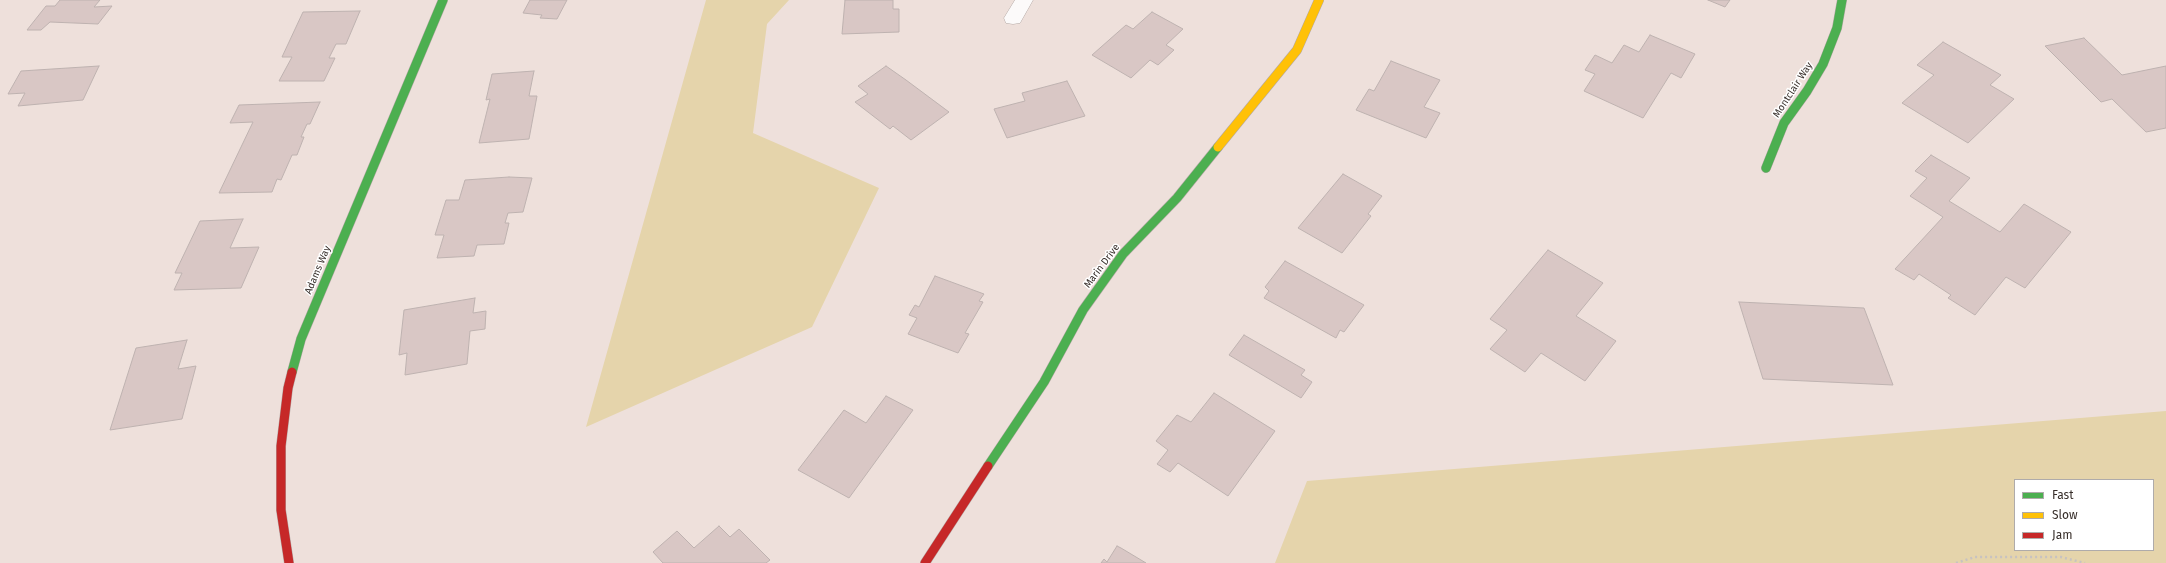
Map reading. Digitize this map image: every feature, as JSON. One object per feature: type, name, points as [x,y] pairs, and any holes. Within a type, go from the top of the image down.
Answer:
[{"type":"street","name":"Adams Way","points":[[289,563],[281,510],[281,446],[288,388],[301,339],[443,0]]},
{"type":"street","points":[[1013,18],[1024,0]]},
{"type":"street","name":"Marin Drive","points":[[925,563],[1044,382],[1083,310],[1123,254],[1177,198],[1297,50],[1319,0]]},
{"type":"street","name":"Montclair Way","points":[[1766,168],[1784,123],[1807,91],[1823,64],[1837,28],[1842,0]]},
{"type":"path","points":[[1956,563],[1975,557],[2061,557],[2085,563]]},
{"type":"shaded area","points":[[706,0],[789,0],[767,24],[753,133],[879,188],[812,327],[586,427]]},
{"type":"shaded area","points":[[2166,411],[2166,563],[1275,563],[1307,481]]},
{"type":"building","points":[[60,0],[100,0],[94,7],[112,6],[98,24],[50,22],[41,30],[27,30],[46,6],[55,6]]},
{"type":"building","points":[[530,0],[567,0],[557,19],[540,18],[542,15],[523,13]]},
{"type":"building","points":[[845,0],[893,0],[893,9],[899,9],[899,32],[842,34]]},
{"type":"building","points":[[1708,0],[1730,0],[1725,7]]},
{"type":"building","points":[[360,11],[346,44],[336,44],[329,58],[335,58],[324,81],[279,81],[292,57],[282,57],[303,12]]},
{"type":"building","points":[[1152,12],[1183,29],[1166,45],[1174,50],[1158,65],[1150,60],[1131,78],[1092,55],[1126,25],[1133,29]]},
{"type":"building","points":[[1650,35],[1695,54],[1681,78],[1671,73],[1643,118],[1584,91],[1595,74],[1585,70],[1595,55],[1612,63],[1624,45],[1639,52]]},
{"type":"building","points":[[2084,38],[2122,75],[2166,66],[2166,128],[2146,132],[2112,99],[2101,102],[2045,46]]},
{"type":"building","points":[[1943,42],[2001,75],[1990,85],[2014,99],[1968,143],[1902,103],[1934,75],[1917,65]]},
{"type":"building","points":[[1391,61],[1440,80],[1424,107],[1440,113],[1426,138],[1356,110],[1369,89],[1374,91]]},
{"type":"building","points":[[99,66],[83,100],[18,106],[25,93],[8,94],[21,71]]},
{"type":"building","points":[[886,66],[949,112],[911,140],[893,126],[890,129],[855,102],[868,94],[858,86]]},
{"type":"building","points":[[534,71],[529,96],[537,96],[529,139],[479,143],[490,99],[486,100],[492,74]]},
{"type":"building","points":[[1067,81],[1085,116],[1007,138],[994,109],[1025,101],[1022,93]]},
{"type":"building","points":[[320,102],[310,124],[307,124],[301,137],[304,137],[297,155],[292,155],[281,180],[277,179],[272,192],[219,193],[253,122],[230,123],[239,105]]},
{"type":"building","points":[[1931,155],[1970,178],[1949,201],[2000,232],[2024,204],[2071,232],[2025,288],[2006,277],[1975,315],[1948,298],[1951,295],[1919,274],[1914,280],[1895,269],[1943,217],[1910,196],[1927,178],[1915,171]]},
{"type":"building","points":[[1343,174],[1382,196],[1368,214],[1371,216],[1342,253],[1298,228]]},
{"type":"building","points":[[509,177],[532,178],[523,212],[508,213],[505,223],[509,223],[504,244],[477,245],[474,256],[437,258],[444,235],[435,235],[446,200],[459,200],[465,180]]},
{"type":"building","points":[[243,219],[230,248],[259,247],[241,288],[174,290],[182,273],[175,273],[200,221]]},
{"type":"building","points":[[1548,250],[1603,283],[1576,316],[1616,341],[1585,381],[1541,353],[1525,372],[1490,349],[1507,330],[1490,319]]},
{"type":"building","points":[[1285,261],[1364,305],[1344,332],[1340,330],[1336,338],[1264,298],[1269,291],[1265,287]]},
{"type":"building","points":[[935,276],[984,294],[979,301],[983,302],[965,333],[969,334],[958,353],[908,334],[917,318],[909,315],[915,305],[919,307]]},
{"type":"building","points":[[475,298],[473,313],[486,311],[485,329],[470,331],[467,364],[405,375],[407,353],[399,355],[404,310]]},
{"type":"building","points":[[1739,302],[1864,308],[1893,385],[1763,379]]},
{"type":"building","points":[[1244,335],[1305,370],[1301,375],[1312,382],[1301,398],[1229,355]]},
{"type":"building","points":[[187,340],[178,369],[196,366],[182,419],[110,430],[136,348]]},
{"type":"building","points":[[1214,393],[1275,431],[1228,496],[1178,463],[1170,472],[1157,464],[1168,450],[1156,441],[1177,415],[1191,422]]},
{"type":"building","points":[[886,396],[913,410],[849,498],[798,470],[844,410],[866,423]]},
{"type":"building","points":[[719,526],[730,537],[739,529],[770,560],[766,563],[663,563],[653,552],[677,531],[694,548]]},
{"type":"building","points":[[1117,546],[1146,563],[1101,563],[1104,559],[1107,562]]},
{"type":"traffic: fast","points":[[292,372],[301,339],[443,0]]},
{"type":"traffic: fast","points":[[1766,168],[1784,123],[1807,91],[1823,64],[1837,28],[1842,0]]},
{"type":"traffic: fast","points":[[988,466],[1044,382],[1083,310],[1123,254],[1177,198],[1218,147]]},
{"type":"traffic: slow","points":[[1218,147],[1297,50],[1319,0]]},
{"type":"traffic: jam","points":[[289,563],[281,510],[281,446],[288,388],[292,372]]},
{"type":"traffic: jam","points":[[925,563],[988,466]]}]
